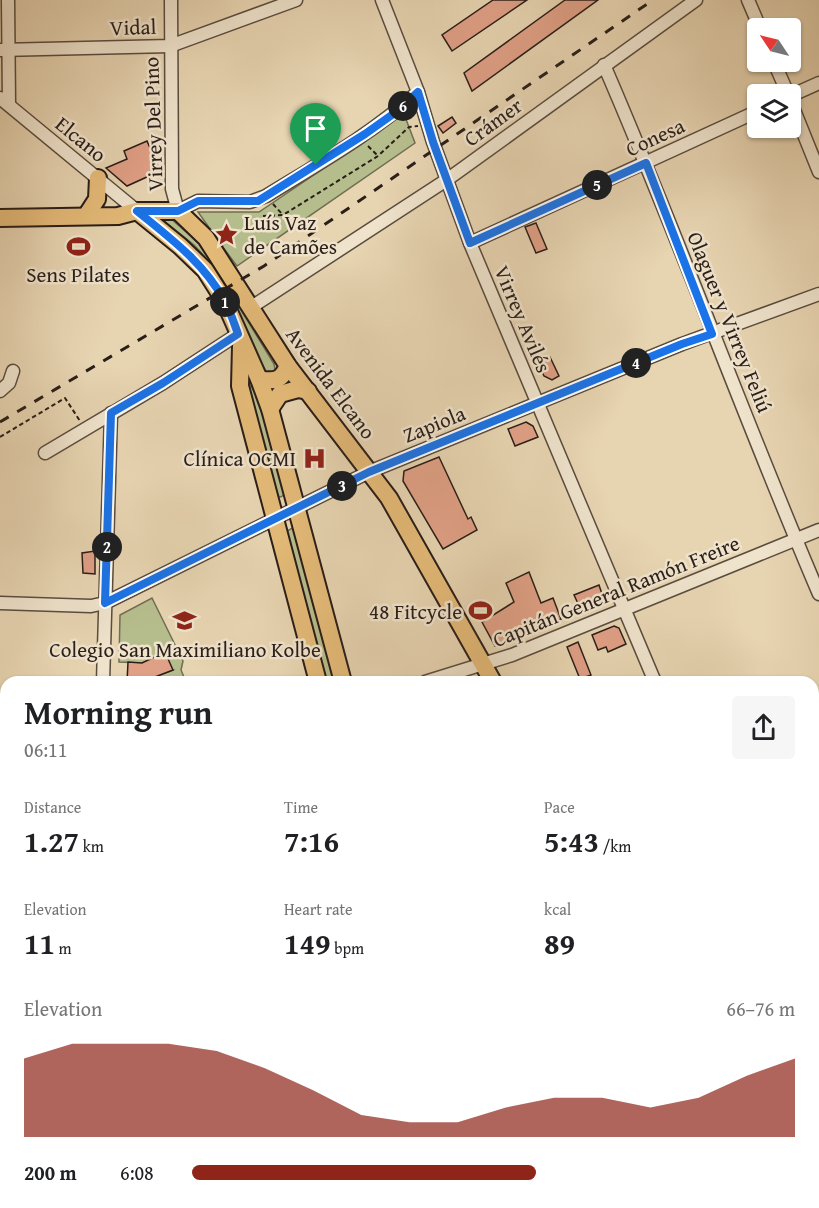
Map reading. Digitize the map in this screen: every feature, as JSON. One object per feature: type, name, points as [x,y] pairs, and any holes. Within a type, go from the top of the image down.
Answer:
[{"type":"main road","points":[[86,216],[97,199],[98,178]]},
{"type":"main road","points":[[0,218],[118,216],[137,211],[178,211]]},
{"type":"main road","points":[[137,211],[205,270],[224,300],[259,379],[270,409],[341,676]]},
{"type":"main road","name":"Avenida Elcano","points":[[178,211],[206,238],[288,366],[388,498],[489,676]]},
{"type":"main road","points":[[240,338],[240,386],[316,676]]},
{"type":"main road","points":[[259,379],[277,380],[283,376],[288,366]]},
{"type":"main road","points":[[270,409],[280,394],[298,389],[308,391]]},
{"type":"street","points":[[4,101],[4,50],[8,0]]},
{"type":"street","name":"Virrey Del Pino","points":[[171,0],[172,189],[178,211]]},
{"type":"street","name":"Vidal","points":[[4,50],[170,46],[296,0]]},
{"type":"street","name":"Virrey Avilés","points":[[382,0],[418,92],[433,142],[470,243],[653,676]]},
{"type":"street","name":"Crámer","points":[[250,308],[448,179],[696,0]]},
{"type":"street","points":[[748,0],[756,18]]},
{"type":"street","name":"Olaguer y Virrey Feliú","points":[[604,65],[646,163],[712,334],[819,594]]},
{"type":"street","points":[[801,90],[819,83]]},
{"type":"street","points":[[178,211],[198,201],[250,202],[266,196],[365,134],[396,112],[418,92]]},
{"type":"street","name":"Elcano","points":[[4,101],[137,211]]},
{"type":"street","name":"Conesa","points":[[470,243],[747,116]]},
{"type":"street","points":[[801,127],[819,172]]},
{"type":"street","name":"Zapiola","points":[[0,603],[92,606],[105,603],[369,472],[537,403],[819,294]]},
{"type":"street","points":[[45,453],[240,338]]},
{"type":"street","points":[[0,391],[9,383],[13,370]]},
{"type":"street","points":[[103,676],[111,413]]},
{"type":"street","name":"Capitán General Ramón Freire","points":[[445,676],[512,655],[819,530]]},
{"type":"path","points":[[263,216],[283,215],[378,156],[409,127],[428,125]]},
{"type":"path","points":[[362,142],[378,156]]},
{"type":"path","points":[[266,196],[283,215]]},
{"type":"path","points":[[220,233],[226,229]]},
{"type":"path","points":[[225,239],[231,235]]},
{"type":"path","points":[[0,438],[64,398],[85,429]]},
{"type":"green space","points":[[404,114],[415,143],[237,266],[222,246],[226,241],[218,231],[213,233],[198,212],[259,212]]},
{"type":"green space","points":[[158,216],[170,218],[201,245],[274,364],[276,374],[267,373],[262,365],[225,286],[205,257],[194,245]]},
{"type":"green space","points":[[251,386],[259,400],[286,493],[281,497],[277,496],[248,387]]},
{"type":"green space","points":[[294,527],[334,676],[321,676],[284,533]]},
{"type":"green space","points":[[152,598],[183,661],[181,670],[184,676],[158,676],[173,670],[142,663],[119,662],[120,615]]},
{"type":"building","points":[[493,0],[527,0],[452,51],[442,35]]},
{"type":"building","points":[[565,0],[598,0],[472,91],[464,73]]},
{"type":"building","points":[[452,117],[456,123],[443,133],[438,126]]},
{"type":"building","points":[[147,141],[160,171],[127,186],[106,168],[127,159],[124,151]]},
{"type":"building","points":[[536,223],[547,249],[536,253],[525,227]]},
{"type":"building","points":[[550,357],[559,376],[552,380],[544,376],[538,363]]},
{"type":"building","points":[[526,422],[533,426],[538,437],[515,446],[508,429]]},
{"type":"building","points":[[439,457],[468,519],[471,517],[477,530],[443,549],[403,481],[404,471]]},
{"type":"building","points":[[95,551],[95,574],[83,573],[82,553]]},
{"type":"building","points":[[529,572],[541,603],[553,598],[561,619],[495,646],[482,622],[514,602],[506,583]]},
{"type":"building","points":[[599,585],[602,594],[598,603],[581,610],[574,595]]},
{"type":"building","points":[[614,626],[619,628],[626,644],[608,652],[606,647],[598,650],[592,635]]},
{"type":"building","points":[[578,642],[591,675],[579,676],[567,647]]},
{"type":"building","points":[[165,652],[173,670],[158,676],[127,676],[128,662],[142,663]]},
{"type":"railway","points":[[0,422],[264,266],[653,0]]},
{"type":"place","name":"Luís Vaz de Camões","points":[[226,234]]},
{"type":"place","name":"Sens Pilates","points":[[78,246]]},
{"type":"place","name":"Clínica OCMI","points":[[314,458]]},
{"type":"place","name":"48 Fitcycle","points":[[480,611]]},
{"type":"place","name":"Colegio San Maximiliano Kolbe","points":[[185,621]]},
{"type":"route","points":[[418,92],[433,142],[470,243],[646,163],[712,334],[682,344],[369,472],[105,603],[111,413],[163,383],[238,334],[224,300],[205,270],[137,211],[178,211],[198,201],[258,201],[316,165],[396,112],[418,92]]}]
